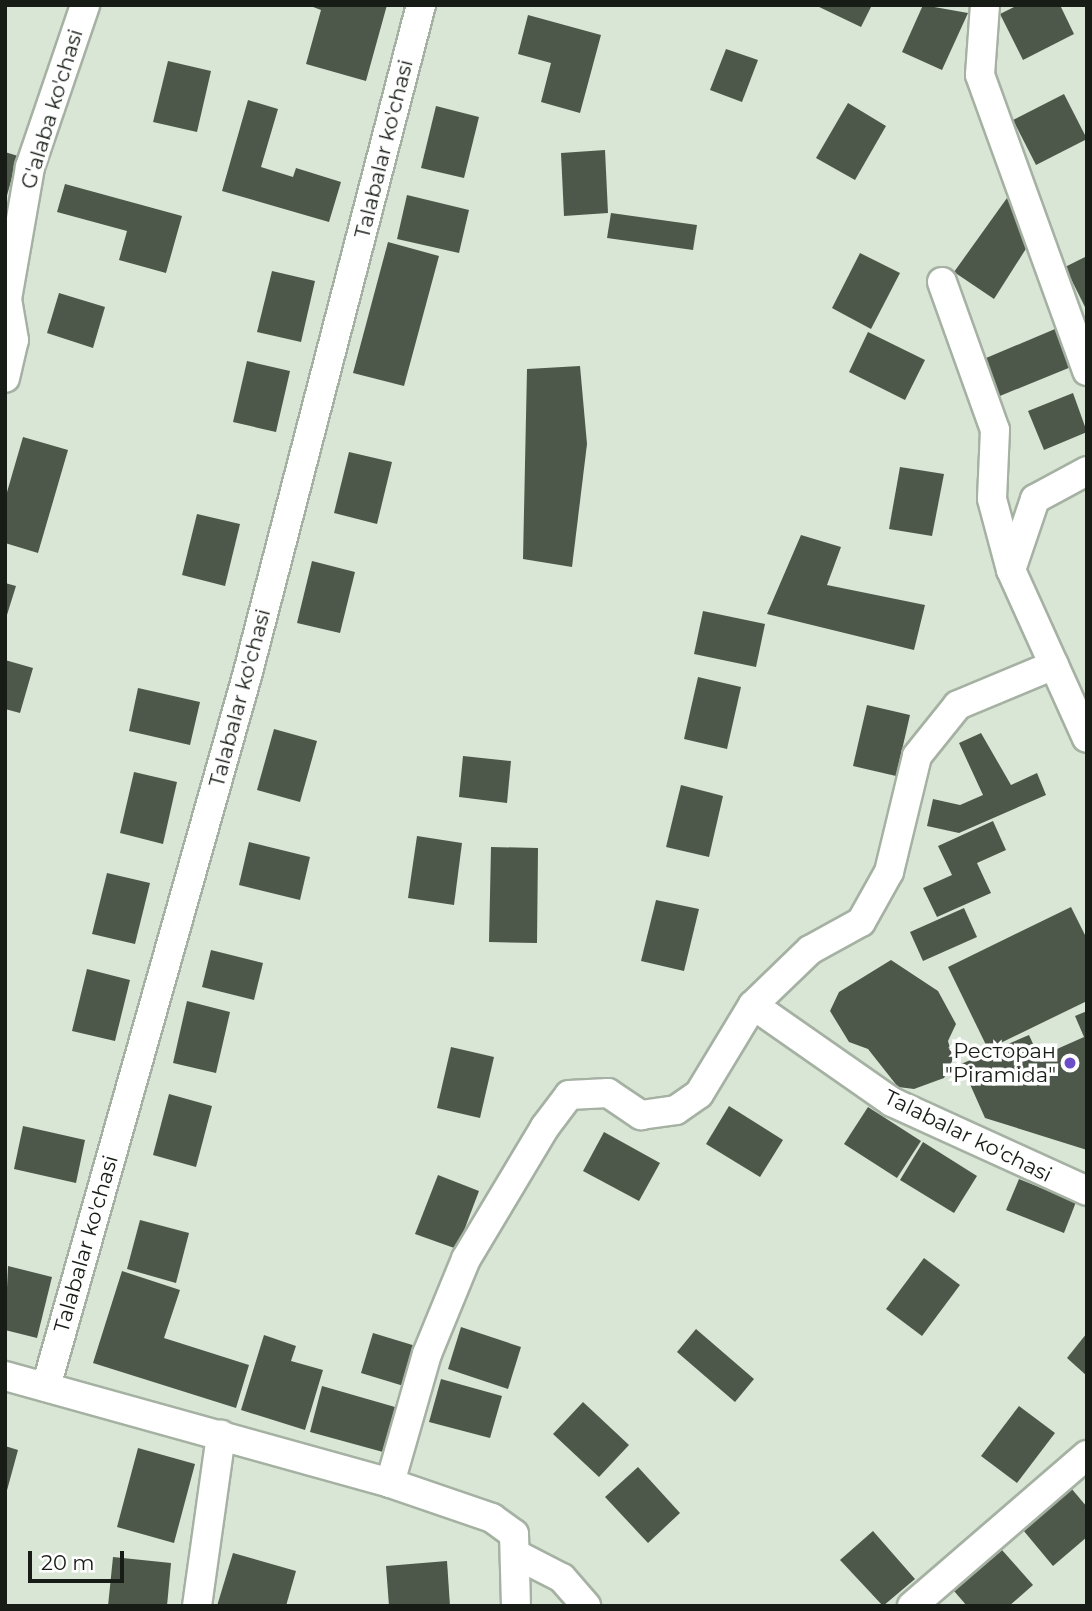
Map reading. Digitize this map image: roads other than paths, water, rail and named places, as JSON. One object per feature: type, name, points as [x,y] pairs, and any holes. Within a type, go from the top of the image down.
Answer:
[{"type":"street","name":"G'alaba ko'chasi","points":[[5,378],[14,340],[7,299],[30,167],[85,5]]},
{"type":"street","name":"Talabalar ko'chasi","points":[[46,1387],[248,672],[421,5]]},
{"type":"street","points":[[985,5],[980,75],[1087,371]]},
{"type":"street","points":[[942,282],[995,430],[992,499],[1011,570],[1087,738]]},
{"type":"street","points":[[1011,570],[1035,499],[1087,471]]},
{"type":"street","points":[[390,1483],[427,1354],[466,1259],[545,1127],[569,1095],[608,1093],[641,1115],[676,1110],[699,1094],[753,1005],[810,950],[861,922],[889,872],[917,756],[958,705],[1054,665]]},
{"type":"street","name":"Talabalar ko'chasi","points":[[753,1005],[892,1102],[1087,1191]]},
{"type":"street","points":[[5,1376],[390,1483],[492,1518],[514,1535],[519,1556],[516,1606]]},
{"type":"street","points":[[197,1606],[221,1435]]},
{"type":"street","points":[[912,1606],[1087,1455]]},
{"type":"street","points":[[519,1556],[562,1578],[586,1606]]},
{"type":"place","name":"Ресторан \"Piramida\"","points":[[1070,1063]]}]
